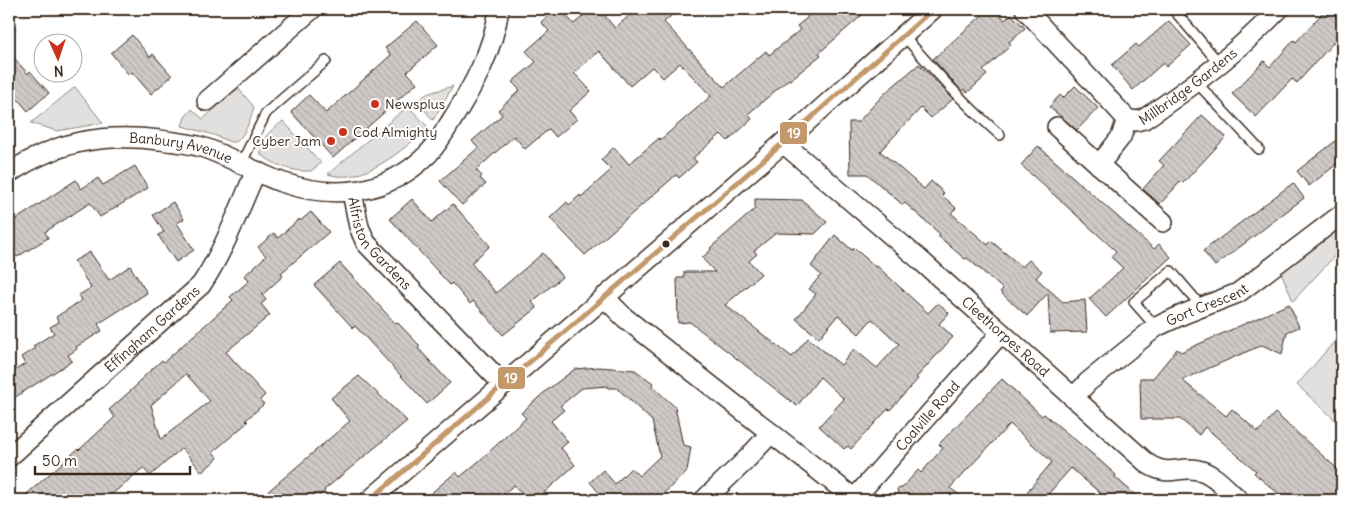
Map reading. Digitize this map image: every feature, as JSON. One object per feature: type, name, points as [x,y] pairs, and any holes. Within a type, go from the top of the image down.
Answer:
[{"type":"street","points":[[207,101],[312,9]]},
{"type":"street","name":"Alfriston Gardens","points":[[499,9],[495,32],[484,61],[466,96],[436,144],[420,162],[397,176],[376,186],[352,192],[359,227],[366,243],[503,384]]},
{"type":"street","points":[[370,500],[783,142],[933,9]]},
{"type":"street","name":"Millbridge Gardens","points":[[1025,9],[1127,119],[1136,120],[1144,119],[1196,82],[1244,42],[1279,9]]},
{"type":"street","name":"Millbridge Gardens","points":[[1099,165],[1121,137],[1127,119]]},
{"type":"street","points":[[1057,127],[1163,222]]},
{"type":"street","name":"Banbury Avenue","points":[[9,173],[39,155],[84,140],[112,138],[147,139],[198,146],[282,182],[311,189],[352,192]]},
{"type":"street","name":"Cleethorpes Road","points":[[783,142],[919,259],[1148,464],[1160,471],[1196,469],[1205,472],[1239,500]]},
{"type":"street","name":"Effingham Gardens","points":[[9,457],[201,285],[219,253],[248,167]]},
{"type":"street","name":"Gort Crescent","points":[[1073,398],[1088,382],[1156,327],[1227,298],[1249,286],[1342,214]]},
{"type":"street","points":[[604,297],[625,318],[855,500]]},
{"type":"street","name":"Coalville Road","points":[[855,500],[1001,333]]},
{"type":"street","points":[[704,500],[745,461],[771,432]]},
{"type":"lane","points":[[1172,9],[1219,63]]},
{"type":"lane","points":[[903,36],[949,88],[1000,135]]},
{"type":"lane","points":[[248,167],[266,113],[326,60]]},
{"type":"lane","points":[[1196,82],[1259,149]]},
{"type":"lane","points":[[1156,327],[1134,302],[1170,271],[1202,308]]},
{"type":"shaded area","points":[[453,86],[433,120],[418,102],[426,94]]},
{"type":"shaded area","points":[[75,87],[103,123],[57,131],[31,123]]},
{"type":"shaded area","points":[[238,88],[254,107],[245,130],[236,142],[230,142],[214,135],[182,126],[185,117],[192,109],[203,119]]},
{"type":"shaded area","points":[[408,106],[428,127],[407,145],[395,155],[369,170],[355,175],[341,176],[328,174]]},
{"type":"shaded area","points":[[283,121],[321,163],[311,171],[285,168],[261,155],[264,139]]},
{"type":"shaded area","points":[[1342,223],[1342,248],[1293,301],[1281,272]]},
{"type":"shaded area","points":[[1339,336],[1342,338],[1342,426],[1297,385]]},
{"type":"building","points":[[556,9],[560,9],[574,24],[591,9],[599,9],[615,28],[637,9],[679,9],[664,22],[724,87],[766,51],[769,55],[800,30],[797,26],[808,17],[801,9],[869,9],[819,53],[821,55],[748,114],[752,119],[728,141],[721,134],[693,158],[697,162],[679,178],[676,175],[585,255],[550,218],[567,202],[569,205],[580,195],[581,197],[611,170],[601,160],[614,147],[629,164],[711,96],[680,63],[663,78],[652,67],[630,86],[599,51],[574,73],[591,91],[569,111],[577,119],[556,137],[549,129],[525,149],[514,136],[476,170],[486,184],[462,205],[440,181],[478,148],[472,141],[502,115],[498,110],[520,90],[512,82],[536,62],[526,51],[549,31],[541,22]]},
{"type":"building","points":[[989,9],[994,9],[1005,20],[1011,14],[1025,28],[1009,42],[1011,45],[983,71],[987,75],[967,93],[964,89],[962,91],[933,59]]},
{"type":"building","points":[[1326,9],[1342,9],[1342,33],[1297,83],[1292,79],[1256,117],[1232,94],[1264,61],[1270,67]]},
{"type":"building","points":[[417,21],[438,45],[407,72],[417,83],[333,158],[291,112],[309,95],[326,113],[391,55],[385,48]]},
{"type":"building","points":[[1169,21],[1191,45],[1166,67],[1163,63],[1133,90],[1112,65],[1136,44],[1139,47]]},
{"type":"building","points":[[132,35],[150,57],[153,54],[172,76],[151,94],[132,72],[129,75],[111,53]]},
{"type":"building","points":[[9,52],[28,74],[30,71],[32,73],[32,82],[40,82],[49,93],[28,111],[9,89]]},
{"type":"building","points":[[919,64],[953,99],[931,118],[921,108],[880,151],[924,189],[931,181],[956,208],[951,213],[988,245],[991,241],[1022,267],[1029,260],[1042,271],[1036,278],[1063,302],[1085,300],[1087,332],[1050,333],[1048,293],[1027,316],[1000,292],[1003,289],[938,236],[940,234],[905,203],[903,205],[867,174],[850,174],[849,122],[858,122],[884,94]]},
{"type":"building","points":[[1075,86],[1098,108],[1077,130],[1049,107],[1060,95],[1063,98]]},
{"type":"building","points":[[1202,115],[1226,137],[1183,183],[1181,181],[1160,204],[1143,189],[1164,165],[1159,161]]},
{"type":"building","points":[[1342,136],[1342,160],[1309,186],[1297,171]]},
{"type":"building","points":[[1038,146],[1154,249],[1159,244],[1171,257],[1106,317],[1089,299],[1123,268],[1111,257],[1116,251],[1021,165]]},
{"type":"building","points":[[135,166],[148,188],[100,217],[90,203],[45,232],[48,238],[17,257],[9,245],[9,224],[76,180],[81,189],[98,178],[103,185]]},
{"type":"building","points":[[1293,183],[1304,198],[1215,266],[1203,251]]},
{"type":"building","points":[[412,199],[432,222],[453,204],[490,246],[471,263],[496,293],[543,253],[562,277],[532,302],[537,308],[503,335],[473,301],[470,304],[452,283],[450,285],[390,219]]},
{"type":"building","points":[[755,199],[802,200],[827,222],[815,234],[776,233],[754,251],[757,254],[749,261],[761,274],[725,305],[792,357],[808,338],[841,365],[854,349],[877,368],[899,344],[872,319],[859,334],[838,315],[819,338],[796,319],[816,294],[809,289],[821,275],[811,266],[835,235],[852,250],[854,248],[877,266],[928,313],[938,303],[949,313],[939,324],[953,337],[890,410],[888,409],[851,449],[848,446],[844,449],[819,426],[844,399],[820,377],[797,406],[690,322],[678,323],[677,278],[684,278],[684,272],[715,272],[702,258],[711,250],[710,248],[755,209]]},
{"type":"building","points":[[173,202],[184,219],[177,223],[194,250],[176,262],[158,235],[164,232],[153,215]]},
{"type":"building","points":[[311,212],[329,232],[281,273],[283,276],[262,295],[266,300],[261,304],[270,315],[226,352],[265,395],[260,400],[264,404],[246,420],[248,422],[213,452],[218,458],[202,472],[182,448],[150,476],[143,468],[105,500],[20,500],[115,417],[109,410],[137,383],[162,360],[164,362],[233,300],[230,297],[249,281],[244,276],[266,256],[258,247],[274,233],[278,238],[299,219],[300,221]],"holes":[[[186,374],[210,401],[161,439],[151,405]]]},
{"type":"building","points":[[90,252],[109,280],[130,266],[147,293],[98,324],[102,331],[76,347],[77,349],[68,355],[72,361],[9,401],[9,374],[25,364],[21,357],[35,348],[33,346],[54,333],[50,327],[59,322],[56,317],[82,300],[79,295],[91,288],[74,261]]},
{"type":"building","points":[[340,263],[395,323],[397,322],[420,346],[418,348],[450,383],[427,404],[314,285]]},
{"type":"building","points":[[1289,304],[1299,327],[1287,332],[1282,354],[1262,345],[1182,380],[1226,416],[1232,409],[1258,432],[1275,413],[1342,473],[1342,500],[1286,500],[1205,427],[1199,435],[1180,419],[1141,419],[1140,378],[1153,378],[1177,349],[1181,352]]},
{"type":"building","points":[[599,367],[635,370],[653,383],[652,386],[675,407],[683,445],[691,447],[687,471],[657,500],[597,500],[602,496],[590,482],[603,470],[615,484],[631,468],[639,476],[660,456],[652,421],[617,388],[608,388],[608,386],[582,388],[560,406],[564,410],[551,421],[568,442],[561,448],[575,465],[536,500],[527,500],[514,485],[496,500],[423,500],[456,472],[460,477],[478,462],[526,418],[521,413],[547,390],[575,369]]},
{"type":"building","points":[[359,376],[407,421],[314,500],[258,500],[350,421],[331,398]]},
{"type":"building","points":[[1002,379],[1042,416],[1044,414],[1096,457],[1141,500],[1108,500],[1071,468],[1043,500],[1034,500],[1026,493],[1052,462],[1010,424],[950,488],[966,500],[891,500],[898,493],[897,489],[902,488],[918,470],[921,473],[943,448],[939,444]]},
{"type":"transit line","name":"19","points":[[370,500],[783,143],[933,9]]},
{"type":"place","name":"Newsplus","points":[[375,104]]},
{"type":"place","name":"Cod Almighty","points":[[343,132]]},
{"type":"place","name":"Cyber Jam","points":[[331,141]]}]
